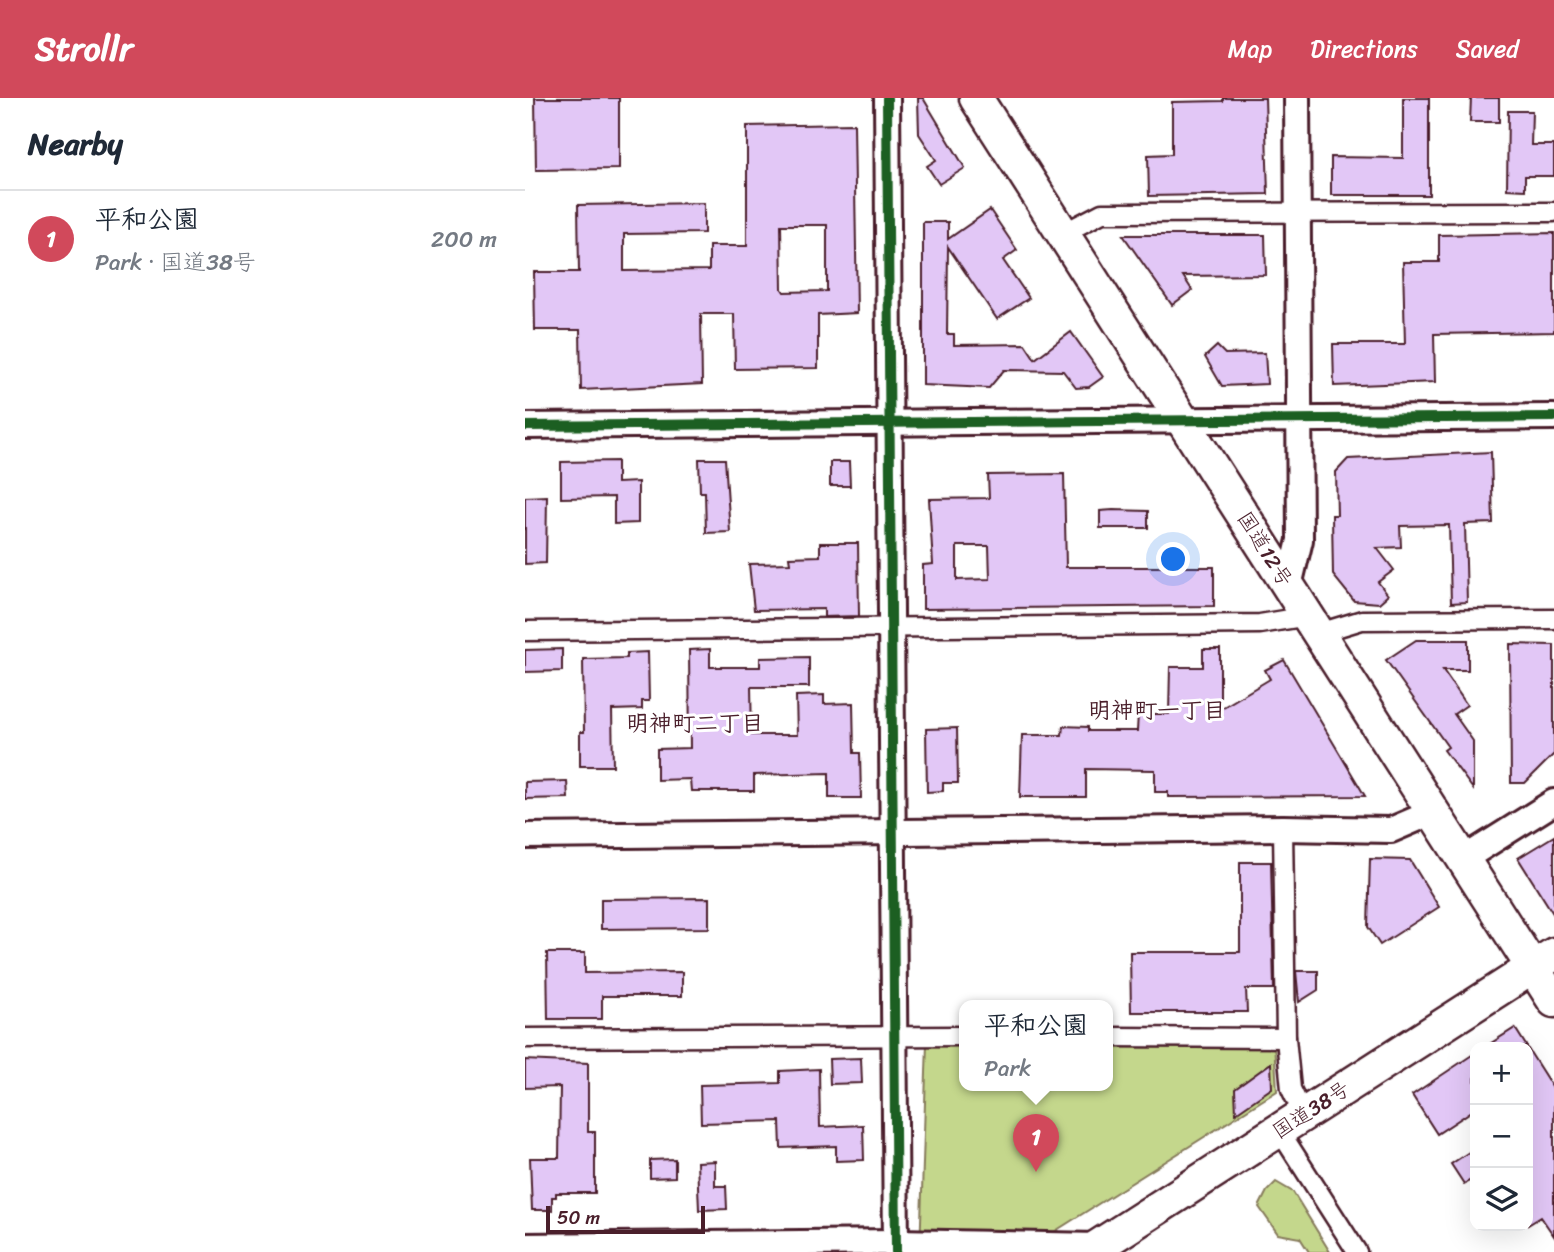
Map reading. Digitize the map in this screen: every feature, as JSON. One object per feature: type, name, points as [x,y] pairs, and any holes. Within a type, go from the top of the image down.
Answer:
[{"type":"highway","name":"国道12号","points":[[976,98],[1462,860],[1543,961],[1554,1002]]},
{"type":"highway","name":"国道38号","points":[[1094,1249],[1543,961]]},
{"type":"street","points":[[887,98],[896,1247]]},
{"type":"street","points":[[1289,586],[1300,540],[1297,98]]},
{"type":"street","points":[[1062,234],[1101,213],[1554,212]]},
{"type":"street","points":[[525,426],[1554,417]]},
{"type":"street","points":[[525,631],[1313,625],[1361,620],[1554,619]]},
{"type":"street","points":[[1462,860],[1554,802]]},
{"type":"street","points":[[525,836],[1283,828],[1391,830],[1433,812]]},
{"type":"street","points":[[1283,828],[1286,1038],[1291,1122],[1357,1252]]},
{"type":"street","points":[[525,1038],[959,1036]]},
{"type":"street","points":[[1113,1037],[1286,1038]]},
{"type":"street","points":[[525,1246],[1094,1249]]},
{"type":"green space","points":[[927,1043],[959,1043],[959,1091],[1113,1091],[1113,1043],[1274,1043],[1277,1091],[1022,1252],[920,1252]]},
{"type":"green space","points":[[1276,1182],[1293,1192],[1330,1252],[1309,1252],[1300,1238],[1278,1234],[1259,1207],[1267,1191]]},
{"type":"building","points":[[535,98],[619,98],[619,169],[536,170]]},
{"type":"building","points":[[918,98],[923,98],[965,168],[939,184],[927,166],[936,160],[919,134]]},
{"type":"building","points":[[1223,98],[1265,98],[1268,194],[1149,196],[1148,155],[1172,154],[1172,102],[1223,101]]},
{"type":"building","points":[[1403,98],[1429,98],[1429,195],[1331,195],[1331,157],[1403,158]]},
{"type":"building","points":[[1471,98],[1499,98],[1499,122],[1470,122]]},
{"type":"building","points":[[1508,111],[1532,111],[1531,145],[1554,145],[1554,176],[1525,176],[1525,190],[1507,189]]},
{"type":"building","points":[[854,124],[857,313],[818,315],[818,368],[735,369],[734,314],[701,314],[702,384],[581,390],[580,330],[535,330],[534,272],[579,272],[578,205],[704,203],[704,233],[624,234],[624,271],[709,270],[709,246],[747,246],[747,126]],"holes":[[[781,225],[827,225],[827,291],[784,292]]]},
{"type":"building","points":[[990,210],[1017,250],[1003,260],[1029,298],[997,319],[948,247],[947,334],[954,334],[954,345],[1025,344],[1035,359],[1071,332],[1103,377],[1089,387],[1076,388],[1063,371],[1004,370],[989,388],[923,385],[923,222],[948,222],[948,239]]},
{"type":"building","points":[[1554,233],[1554,332],[1434,334],[1435,382],[1334,386],[1333,344],[1405,344],[1403,262],[1439,262],[1439,235]]},
{"type":"building","points":[[1123,235],[1265,235],[1266,275],[1183,276],[1192,290],[1172,305]]},
{"type":"building","points":[[1217,346],[1225,354],[1265,353],[1267,384],[1222,386],[1205,357]]},
{"type":"building","points":[[1491,452],[1493,523],[1465,524],[1467,602],[1451,603],[1449,525],[1400,526],[1401,547],[1377,548],[1394,570],[1378,582],[1388,595],[1379,603],[1354,601],[1333,575],[1332,515],[1337,515],[1336,472],[1348,459]]},
{"type":"building","points":[[699,459],[725,459],[730,532],[706,533],[705,492],[700,492]]},
{"type":"building","points":[[617,461],[617,483],[638,482],[638,523],[614,524],[614,497],[561,498],[561,462]]},
{"type":"building","points":[[830,462],[849,462],[850,486],[830,486]]},
{"type":"building","points":[[1064,474],[1066,567],[1214,567],[1214,606],[923,609],[923,565],[933,564],[929,499],[989,498],[988,475]],"holes":[[[957,546],[989,546],[990,579],[957,580]]]},
{"type":"building","points":[[547,496],[546,563],[525,564],[525,497]]},
{"type":"building","points":[[1100,511],[1148,511],[1148,528],[1100,528]]},
{"type":"building","points":[[820,543],[858,543],[859,616],[824,617],[824,609],[754,610],[749,564],[790,563],[789,557],[820,556]]},
{"type":"building","points":[[1416,640],[1468,640],[1468,670],[1443,670],[1467,705],[1454,714],[1473,741],[1473,789],[1444,750],[1448,747],[1386,660]]},
{"type":"building","points":[[1510,644],[1554,645],[1554,754],[1525,783],[1511,783]]},
{"type":"building","points":[[562,649],[562,671],[525,672],[525,650]]},
{"type":"building","points":[[710,649],[710,667],[760,667],[760,658],[809,657],[809,687],[751,687],[752,735],[797,735],[796,696],[824,695],[824,704],[853,703],[854,753],[860,753],[861,798],[829,798],[829,773],[754,775],[754,791],[691,791],[690,779],[657,780],[657,749],[690,748],[689,650]]},
{"type":"building","points":[[1203,649],[1220,649],[1220,709],[1270,679],[1265,670],[1284,660],[1365,796],[1168,797],[1168,792],[1155,792],[1155,770],[1086,769],[1086,797],[1020,797],[1022,735],[1062,735],[1063,726],[1088,727],[1088,731],[1137,731],[1138,714],[1169,714],[1170,667],[1203,667]]},
{"type":"building","points":[[648,652],[649,701],[642,701],[642,709],[612,710],[613,766],[580,766],[580,732],[584,732],[583,659],[627,658],[627,653]]},
{"type":"building","points":[[957,728],[958,783],[943,783],[943,791],[927,792],[926,729]]},
{"type":"building","points":[[567,781],[568,798],[525,799],[525,782]]},
{"type":"building","points":[[1554,836],[1554,915],[1518,858]]},
{"type":"building","points":[[1370,859],[1410,860],[1439,907],[1380,945],[1368,927]]},
{"type":"building","points":[[1240,862],[1271,862],[1274,989],[1246,989],[1247,1012],[1131,1012],[1130,952],[1240,952]]},
{"type":"building","points":[[709,898],[709,928],[601,929],[601,899]]},
{"type":"building","points":[[547,953],[585,953],[585,973],[682,972],[682,996],[602,996],[602,1019],[548,1019]]},
{"type":"building","points":[[1296,971],[1318,971],[1318,990],[1299,1002]]},
{"type":"building","points":[[1515,1028],[1524,1042],[1493,1042]]},
{"type":"building","points":[[1470,1056],[1470,1112],[1437,1134],[1412,1095]]},
{"type":"building","points":[[1533,1057],[1554,1090],[1554,1236],[1541,1217],[1533,1222]]},
{"type":"building","points":[[861,1058],[862,1083],[830,1084],[829,1059]]},
{"type":"building","points":[[525,1060],[588,1063],[588,1132],[595,1132],[595,1193],[556,1193],[556,1197],[552,1197],[552,1210],[532,1210],[530,1158],[559,1158],[560,1087],[525,1088]]},
{"type":"building","points":[[1271,1063],[1272,1088],[1236,1113],[1235,1089]]},
{"type":"building","points":[[819,1069],[820,1127],[863,1125],[864,1160],[836,1161],[836,1146],[781,1148],[780,1121],[701,1123],[700,1085],[780,1083],[780,1071]]},
{"type":"building","points":[[1470,1151],[1470,1181],[1464,1184],[1451,1164]]},
{"type":"building","points":[[675,1159],[675,1177],[650,1178],[650,1160]]},
{"type":"building","points":[[715,1161],[715,1186],[726,1186],[727,1209],[699,1210],[697,1162]]},
{"type":"cycle path","points":[[887,98],[896,1252]]},
{"type":"cycle path","points":[[525,426],[1554,417]]},
{"type":"place","name":"平和公園","points":[[1036,1172]]},
{"type":"district","name":"明神町一丁目","points":[[1157,710]]},
{"type":"district","name":"明神町二丁目","points":[[695,723]]}]
